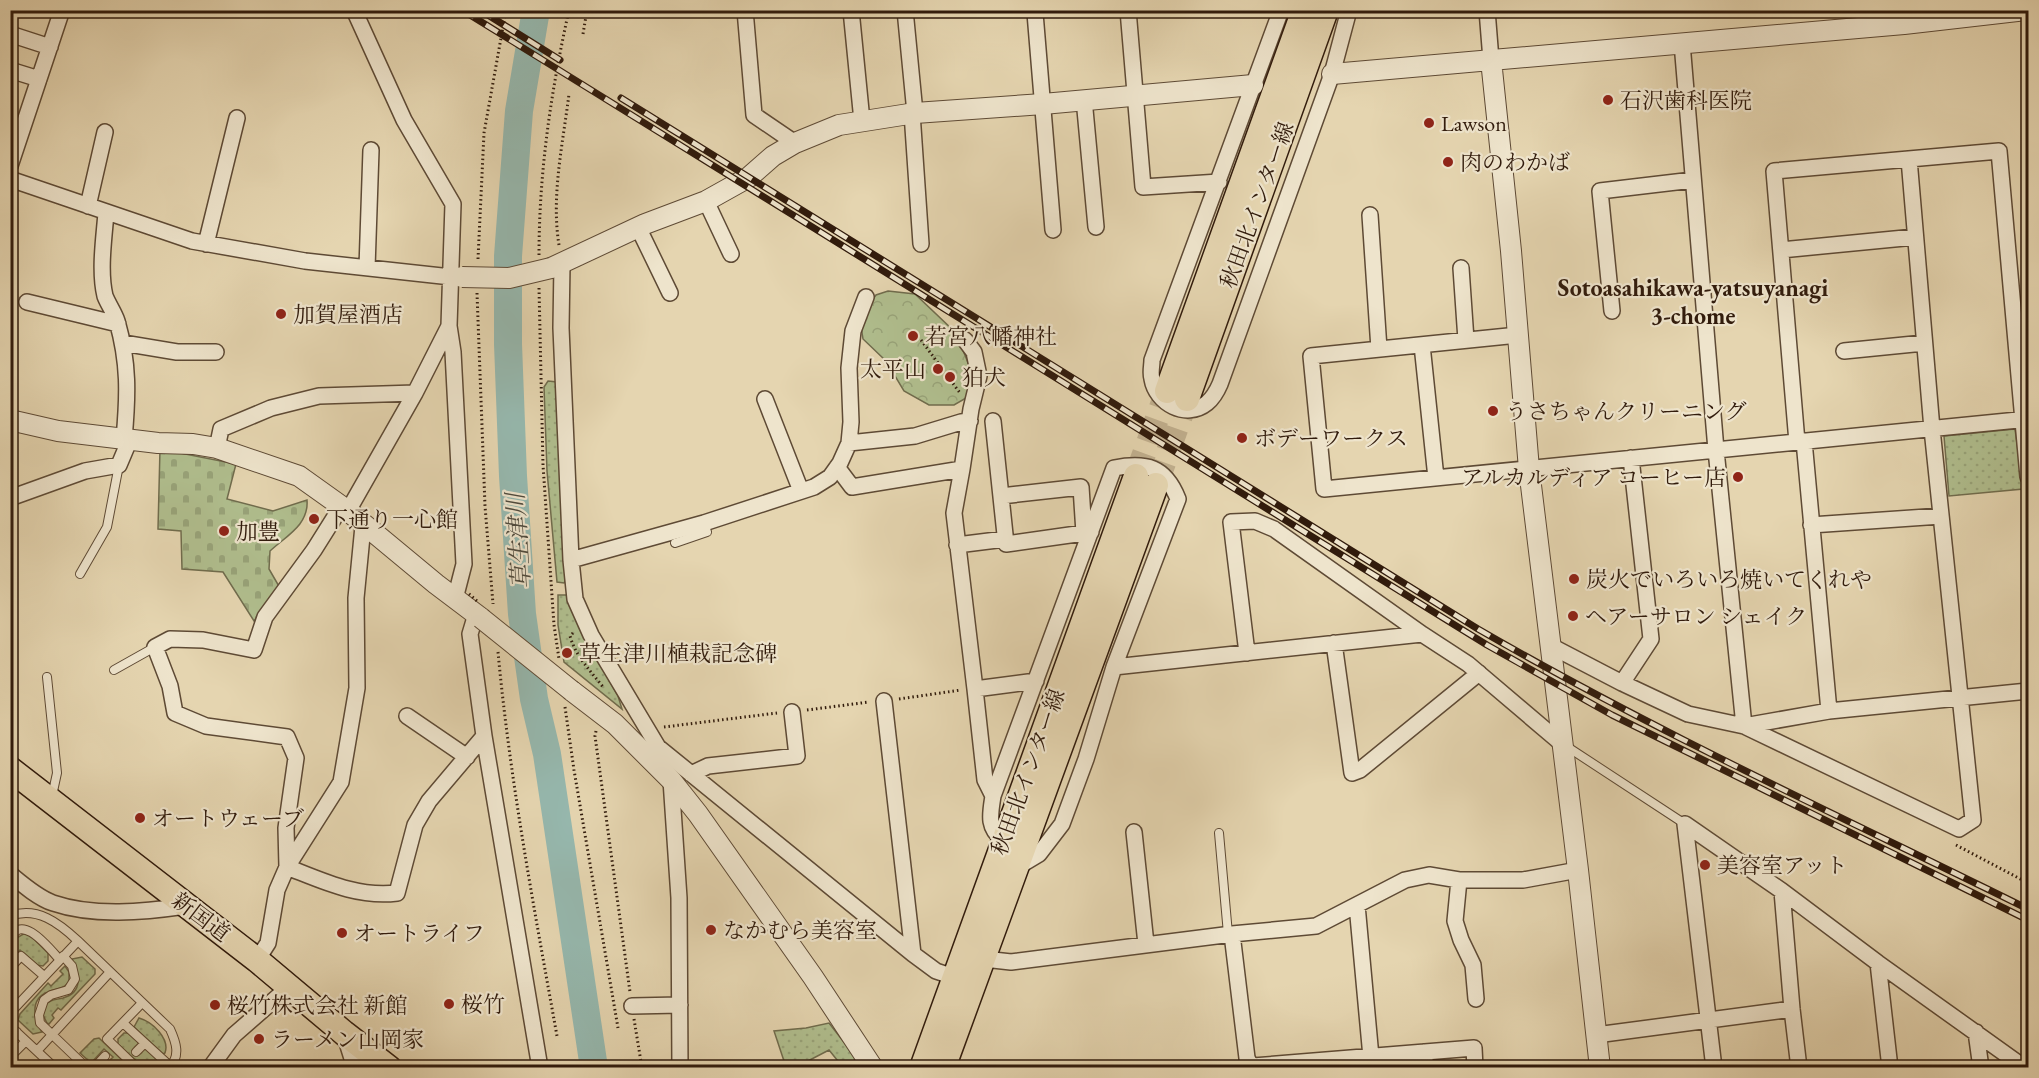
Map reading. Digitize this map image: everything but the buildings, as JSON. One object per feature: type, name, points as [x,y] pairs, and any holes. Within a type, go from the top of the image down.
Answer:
[{"type":"main road","name":"秋田北インター線","points":[[1304,10],[1177,395],[1340,12]]},
{"type":"main road","name":"秋田北インター線","points":[[922,1068],[1017,865],[1146,480],[1003,840],[973,957]]},
{"type":"main road","name":"新国道","points":[[10,770],[257,960],[389,1068]]},
{"type":"main road","name":"秋田北インター線","points":[[943,1068],[964,980]]},
{"type":"street","points":[[10,166],[62,10]]},
{"type":"street","points":[[287,867],[286,828],[296,758],[287,737],[206,726],[175,713],[170,686],[155,646],[170,639],[203,640],[254,650],[265,617],[344,509],[416,393],[449,326],[463,279],[453,204],[404,120],[354,10]]},
{"type":"street","points":[[745,10],[754,115],[795,143]]},
{"type":"street","points":[[851,10],[862,120]]},
{"type":"street","points":[[905,10],[921,244]]},
{"type":"street","points":[[1128,10],[1143,188],[1219,182]]},
{"type":"street","points":[[1281,10],[1152,360],[1151,378],[1158,395],[1167,404],[1177,408],[1192,410],[1206,404],[1221,384],[1332,74],[1340,12]]},
{"type":"street","points":[[1487,10],[1529,469],[1600,1068]]},
{"type":"street","points":[[1332,74],[1904,24],[2026,10]]},
{"type":"street","points":[[1035,13],[1053,230]]},
{"type":"street","points":[[10,34],[50,47]]},
{"type":"street","points":[[1682,43],[1716,450],[1744,726]]},
{"type":"street","points":[[10,70],[39,79]]},
{"type":"street","points":[[10,179],[106,213],[206,244],[305,261],[463,279],[509,278],[557,266],[638,227],[706,201],[748,177],[773,156],[795,143],[839,125],[913,113],[1253,85]]},
{"type":"street","points":[[1084,99],[1096,227]]},
{"type":"street","points":[[206,244],[237,118]]},
{"type":"street","points":[[88,206],[105,132]]},
{"type":"street","points":[[367,268],[371,150]]},
{"type":"street","points":[[1828,711],[1811,525],[1780,250],[1774,171],[2000,151],[2025,419],[2028,477]]},
{"type":"street","points":[[1549,645],[1688,714],[1744,726],[1959,829],[1973,820],[1932,429],[1909,159]]},
{"type":"street","points":[[1612,311],[1600,191],[1693,180]]},
{"type":"street","points":[[706,201],[731,254]]},
{"type":"street","points":[[10,498],[85,471],[119,465],[127,439],[129,394],[123,344],[118,324],[105,296],[102,258],[106,213]]},
{"type":"street","points":[[1370,215],[1379,349]]},
{"type":"street","points":[[638,227],[670,293]]},
{"type":"street","points":[[1780,250],[1915,237]]},
{"type":"street","points":[[557,266],[574,599],[586,626],[658,747],[665,775],[679,898],[680,1068]]},
{"type":"street","points":[[1461,268],[1466,340]]},
{"type":"street","points":[[571,560],[704,523],[814,487],[830,477],[849,443],[851,422],[849,368],[853,331],[866,297]]},
{"type":"street","points":[[27,302],[118,324]]},
{"type":"street","points":[[449,326],[453,352],[464,564],[455,598]]},
{"type":"street","points":[[1518,335],[1311,356],[1324,489],[2025,419]]},
{"type":"street","points":[[965,339],[974,352],[979,376],[954,513],[985,780],[993,796]]},
{"type":"street","points":[[1844,351],[1924,343]]},
{"type":"street","points":[[123,344],[177,352],[216,352]]},
{"type":"street","points":[[1422,345],[1436,478]]},
{"type":"street","points":[[217,448],[221,429],[271,408],[319,396],[416,393]]},
{"type":"street","points":[[765,399],[801,491]]},
{"type":"street","points":[[849,443],[915,436],[961,422],[971,415]]},
{"type":"street","points":[[10,420],[58,431],[217,448],[299,476],[455,598],[484,614],[572,691],[615,724],[665,775],[723,850],[873,1068]]},
{"type":"street","points":[[993,421],[1006,544],[1087,533]]},
{"type":"street","points":[[1622,683],[1651,639],[1631,458]]},
{"type":"street","points":[[1003,840],[994,833],[991,824],[993,796],[1087,533],[1114,468],[1134,464],[1146,465],[1162,473],[1173,486],[1178,499],[1114,667],[1086,759],[1062,824],[1039,854],[1017,865]]},
{"type":"street","points":[[837,467],[852,487],[962,469]]},
{"type":"street","points":[[1000,496],[1081,487],[1087,533]]},
{"type":"street","points":[[1811,525],[1941,516]]},
{"type":"street","points":[[1246,653],[1231,522],[1255,521],[1274,529],[1479,673],[1562,743]]},
{"type":"street","points":[[257,960],[268,943],[277,890],[287,867],[341,782],[357,688],[357,597],[363,526]]},
{"type":"street","points":[[957,544],[1005,539]]},
{"type":"street","points":[[484,614],[470,634],[484,736],[540,1068]]},
{"type":"street","points":[[1114,667],[1422,634]]},
{"type":"street","points":[[1334,643],[1352,773],[1360,770],[1479,673]]},
{"type":"street","points":[[975,689],[1036,681]]},
{"type":"street","points":[[1744,726],[1828,711],[2028,691]]},
{"type":"street","points":[[884,700],[914,954]]},
{"type":"street","points":[[691,774],[708,766],[797,756],[792,712]]},
{"type":"street","points":[[407,716],[467,757]]},
{"type":"street","points":[[287,867],[340,888],[380,895],[397,893],[415,825],[429,801],[484,736]]},
{"type":"street","points":[[658,747],[936,971],[964,980]]},
{"type":"street","points":[[1685,824],[1782,891],[2025,1068]]},
{"type":"street","points":[[1685,824],[1714,1068]]},
{"type":"street","points":[[1134,832],[1146,944]]},
{"type":"street","points":[[973,957],[1011,962],[1230,934],[1316,926],[1405,880],[1429,875],[1459,880],[1523,880],[1578,870]]},
{"type":"street","points":[[14,878],[51,903],[76,908],[118,912],[186,906]]},
{"type":"street","points":[[1459,880],[1455,921],[1473,965],[1476,999]]},
{"type":"street","points":[[1782,891],[1799,1068]]},
{"type":"street","points":[[1357,905],[1371,1057]]},
{"type":"street","points":[[1230,934],[1247,1058],[1253,1066],[1337,1064],[1371,1057],[1474,1048],[1475,1068]]},
{"type":"street","points":[[1878,963],[1890,1068]]},
{"type":"street","points":[[210,1068],[234,1035],[289,987]]},
{"type":"street","points":[[632,1006],[680,1005]]},
{"type":"street","points":[[1596,1035],[1792,1009]]},
{"type":"street","points":[[1976,1032],[1981,1068]]},
{"type":"street","points":[[344,1033],[355,1068]]},
{"type":"street","points":[[1424,1052],[1426,1068]]},
{"type":"lane","points":[[80,574],[107,527],[119,465]]},
{"type":"lane","points":[[675,543],[707,532],[704,523]]},
{"type":"lane","points":[[114,670],[155,646]]},
{"type":"lane","points":[[47,677],[57,773],[51,800]]},
{"type":"lane","points":[[1562,743],[1685,824]]},
{"type":"lane","points":[[1220,833],[1230,934]]},
{"type":"lane","points":[[10,895],[14,878]]},
{"type":"lane","points":[[10,916],[33,912],[49,919],[78,941],[170,1029],[176,1042],[174,1063],[170,1067],[123,1023]]},
{"type":"lane","points":[[10,943],[14,933],[26,929],[33,932],[72,966],[75,973],[73,985],[68,990],[51,995],[44,1000],[40,1006],[40,1023],[87,1068]]},
{"type":"lane","points":[[10,1013],[78,941]]},
{"type":"lane","points":[[10,968],[21,956],[44,976]]},
{"type":"lane","points":[[37,1050],[110,972]]},
{"type":"lane","points":[[137,1068],[108,1040],[142,1003]]},
{"type":"lane","points":[[10,1026],[55,1068]]},
{"type":"lane","points":[[10,1039],[17,1032]]},
{"type":"lane","points":[[20,1068],[10,1058],[26,1041]]},
{"type":"lane","points":[[136,1052],[145,1043]]},
{"type":"lane","points":[[94,1068],[105,1056]]},
{"type":"lane","points":[[121,1068],[128,1059]]},
{"type":"path","points":[[478,261],[484,133],[506,10]]},
{"type":"path","points":[[583,34],[587,10]]},
{"type":"path","points":[[557,266],[556,224],[569,94]]},
{"type":"path","points":[[463,279],[485,506],[484,614]]},
{"type":"path","points":[[922,343],[930,350],[930,357],[971,415]]},
{"type":"path","points":[[575,632],[570,636],[573,646],[604,691]]},
{"type":"path","points":[[497,643],[503,710],[524,848],[557,1036]]},
{"type":"path","points":[[647,729],[975,689]]},
{"type":"path","points":[[601,713],[594,736],[642,1068]]},
{"type":"green space","points":[[888,291],[915,294],[956,333],[973,375],[973,394],[954,405],[929,405],[904,391],[886,361],[863,339],[861,326],[866,309],[876,295]]},
{"type":"green space","points":[[548,381],[557,382],[566,580],[564,583],[557,582],[547,471],[544,387]]},
{"type":"green space","points":[[2015,429],[2023,489],[1949,496],[1944,436]]},
{"type":"green space","points":[[160,449],[236,464],[227,499],[273,511],[307,500],[307,509],[300,523],[270,551],[269,569],[280,588],[254,621],[223,572],[182,569],[181,531],[158,529]]},
{"type":"green space","points":[[558,595],[570,595],[584,635],[618,696],[622,709],[564,662],[558,625]]},
{"type":"green space","points":[[25,933],[29,934],[48,953],[48,961],[43,966],[37,965],[20,950],[11,961],[15,939]]},
{"type":"green space","points":[[82,957],[95,969],[95,974],[61,1010],[58,1008],[52,1015],[54,1018],[49,1024],[47,1023],[43,1015],[45,1005],[70,995],[74,991],[77,987],[78,976],[72,959]]},
{"type":"green space","points":[[65,966],[69,972],[69,982],[62,988],[42,995],[38,1000],[35,1016],[42,1032],[33,1034],[18,1020],[20,1014],[48,983],[51,986],[63,974],[60,971]]},
{"type":"green space","points":[[139,1018],[150,1023],[163,1037],[165,1053],[163,1054],[134,1027]]},
{"type":"green space","points":[[829,1023],[857,1059],[842,1066],[829,1050],[806,1062],[786,1067],[774,1031]]},
{"type":"green space","points":[[124,1033],[129,1033],[139,1043],[132,1051],[137,1056],[145,1048],[158,1059],[156,1067],[143,1067],[118,1044],[118,1039]]},
{"type":"green space","points":[[99,1038],[122,1060],[115,1067],[103,1067],[113,1057],[104,1049],[91,1063],[80,1053],[94,1039]]},
{"type":"waterway","name":"草生津川","points":[[536,10],[519,111],[508,256],[508,344],[513,476],[522,614],[534,699],[547,754],[594,1068]]},
{"type":"tunnel","points":[[1136,476],[1167,391]]},
{"type":"tunnel","points":[[1156,485],[1187,399]]},
{"type":"railway","points":[[462,10],[1487,645],[1612,715],[2028,920]]},
{"type":"railway","points":[[480,10],[560,60]]},
{"type":"railway","points":[[621,98],[1478,629],[1682,739],[2028,909]]},
{"type":"place","name":"石沢歯科医院","points":[[1608,100]]},
{"type":"place","name":"Lawson","points":[[1429,123]]},
{"type":"place","name":"肉のわかば","points":[[1448,162]]},
{"type":"place","name":"加賀屋酒店","points":[[281,314]]},
{"type":"place","name":"若宮八幡神社","points":[[913,336]]},
{"type":"place","name":"太平山","points":[[938,369]]},
{"type":"place","name":"狛犬","points":[[950,377]]},
{"type":"place","name":"うさちゃんクリーニング","points":[[1493,411]]},
{"type":"place","name":"ボデーワークス","points":[[1242,438]]},
{"type":"place","name":"アルカルディア コーヒー店","points":[[1738,477]]},
{"type":"place","name":"下通り一心館","points":[[314,519]]},
{"type":"place","name":"加豊","points":[[224,531]]},
{"type":"place","name":"炭火でいろいろ焼いてくれや","points":[[1574,579]]},
{"type":"place","name":"ヘアーサロン シェイク","points":[[1573,616]]},
{"type":"place","name":"草生津川植栽記念碑","points":[[567,653]]},
{"type":"place","name":"オートウェーブ","points":[[140,818]]},
{"type":"place","name":"美容室アット","points":[[1705,865]]},
{"type":"place","name":"なかむら美容室","points":[[711,930]]},
{"type":"place","name":"オートライフ","points":[[342,933]]},
{"type":"place","name":"桜竹","points":[[449,1004]]},
{"type":"place","name":"桜竹株式会社 新館","points":[[215,1005]]},
{"type":"place","name":"ラーメン山岡家","points":[[259,1039]]},
{"type":"district","name":"Sotoasahikawa-yatsuyanagi 3-chome","points":[[1693,301]]}]
